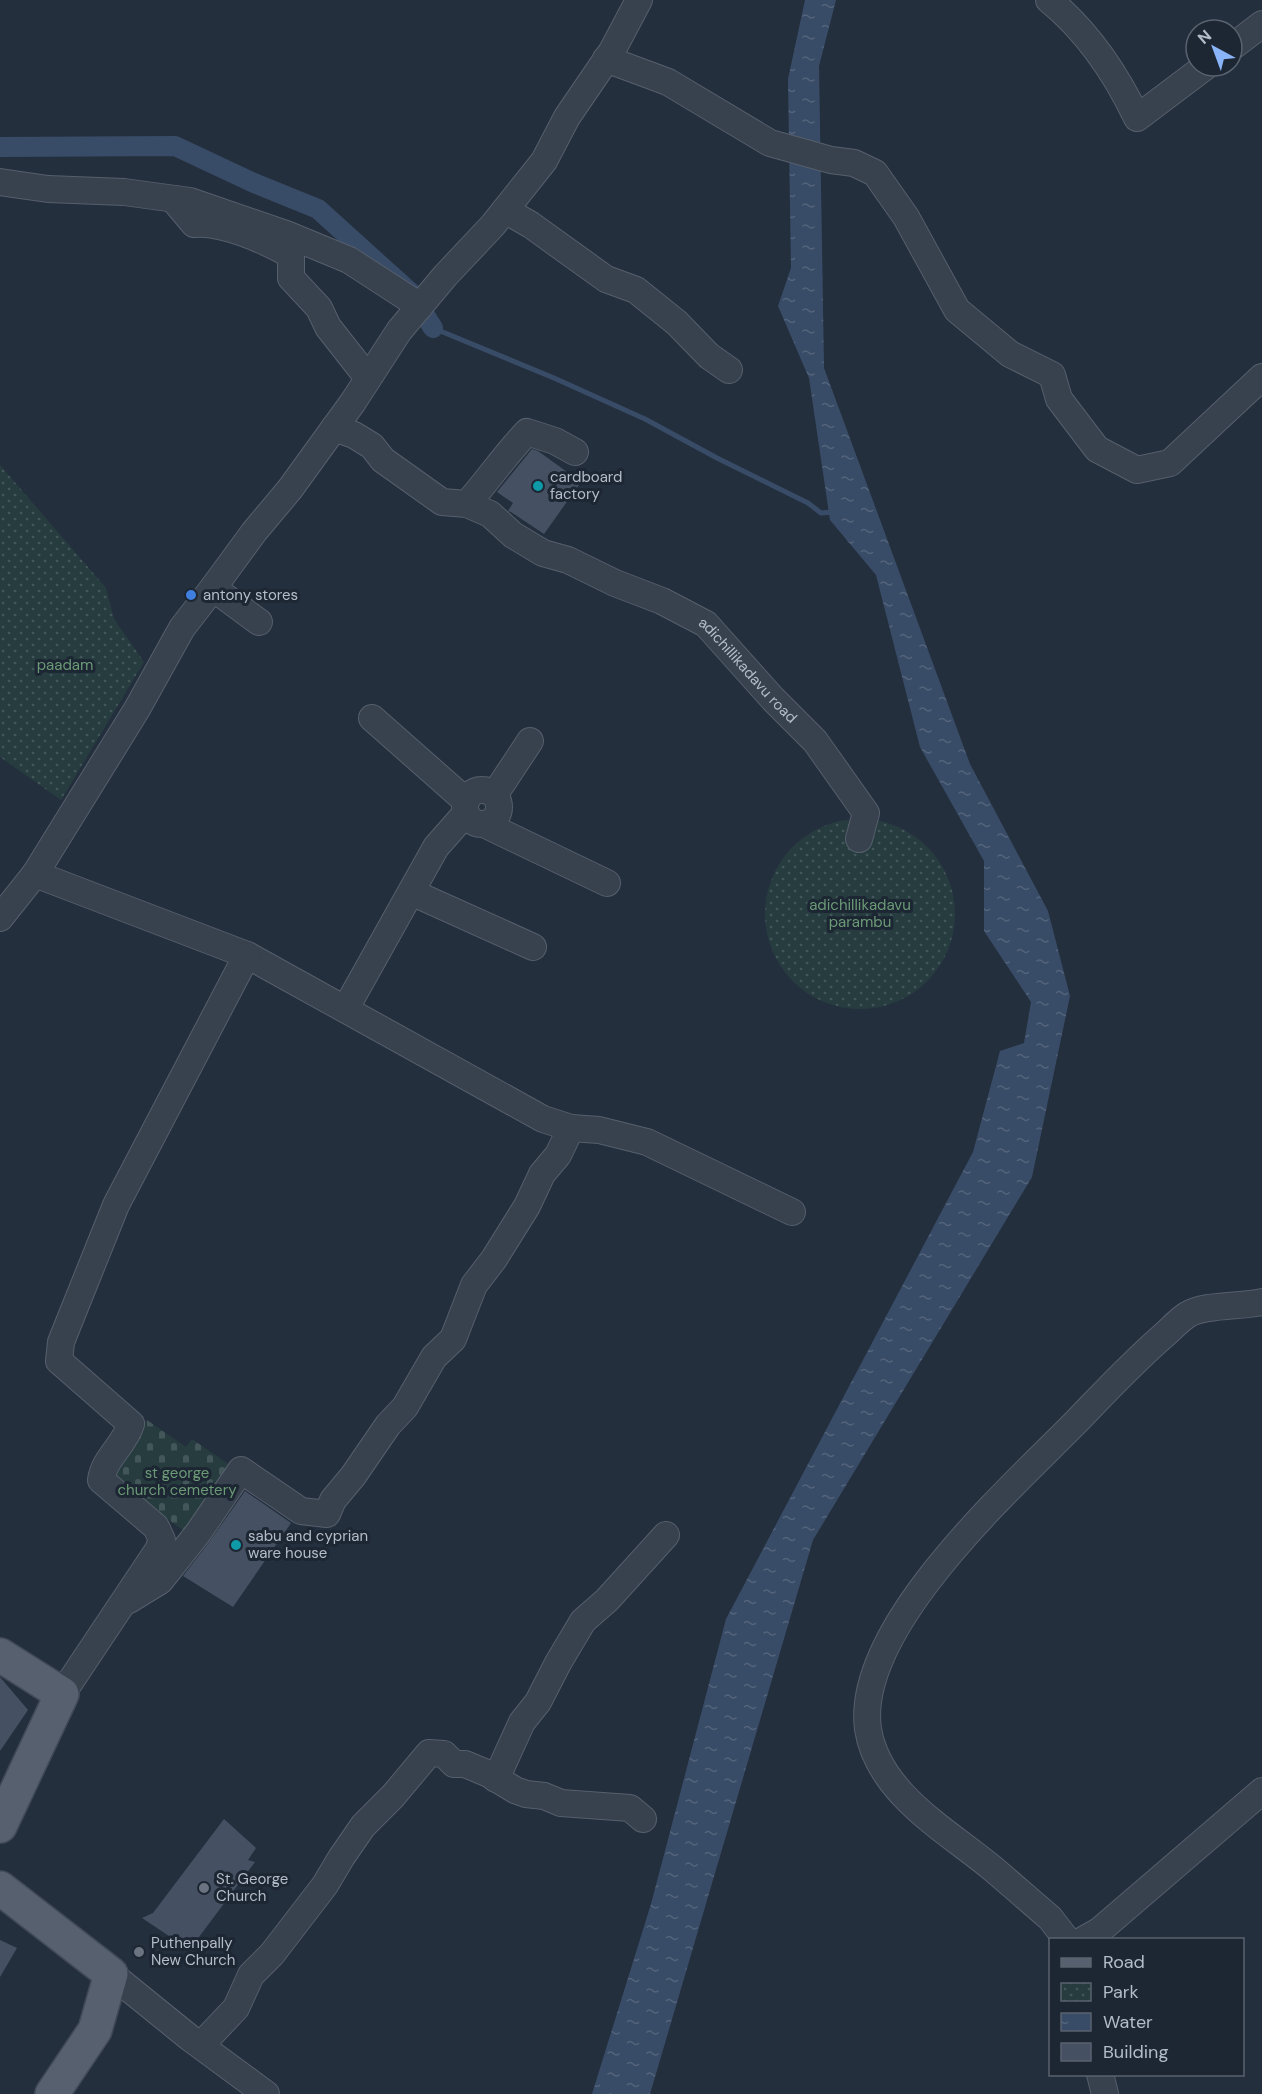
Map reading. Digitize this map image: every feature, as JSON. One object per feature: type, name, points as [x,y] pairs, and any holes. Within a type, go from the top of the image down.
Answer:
[{"type":"main road","points":[[0,1655],[62,1694],[0,1826]]},
{"type":"main road","points":[[0,1888],[111,1974],[95,2030],[52,2094]]},
{"type":"street","points":[[0,918],[35,874],[136,709],[182,628],[254,532],[290,489],[399,331],[505,210],[544,161],[567,117],[606,59],[639,0]]},
{"type":"street","points":[[1049,0],[1063,11],[1097,51],[1121,85],[1137,118],[1190,78]]},
{"type":"street","points":[[1244,38],[1262,24]]},
{"type":"street","points":[[606,59],[668,82],[770,142],[831,160],[854,163],[874,173],[906,217],[957,310],[1010,354],[1052,375],[1059,399],[1097,449],[1137,470],[1170,463],[1262,377]]},
{"type":"street","points":[[0,182],[48,189],[124,192],[190,201],[286,234],[349,260],[420,306]]},
{"type":"street","points":[[173,199],[194,224],[206,223],[268,242],[291,255],[291,278],[319,308],[328,327],[368,378]]},
{"type":"street","points":[[505,210],[531,225],[606,279],[636,290],[676,323],[709,356],[729,370]]},
{"type":"street","points":[[334,428],[354,435],[372,446],[383,460],[442,502],[467,504],[490,478],[506,454],[527,432],[555,441],[575,452]]},
{"type":"street","name":"adichillikadavu road","points":[[467,504],[490,514],[513,535],[543,553],[568,560],[615,583],[662,601],[706,624],[822,750],[866,813],[859,838]]},
{"type":"street","points":[[213,588],[259,622]]},
{"type":"street","points":[[372,718],[472,813],[607,883]]},
{"type":"street","points":[[472,813],[494,820],[498,816],[500,804],[495,794],[530,741]]},
{"type":"street","points":[[346,1008],[436,848],[472,813]]},
{"type":"street","points":[[35,874],[247,955],[543,1119],[571,1128],[599,1130],[647,1142],[792,1212]]},
{"type":"street","points":[[411,892],[533,947]]},
{"type":"street","points":[[62,1694],[162,1540],[156,1527],[101,1480],[103,1468],[127,1437],[131,1424],[59,1361],[60,1342],[116,1205],[247,955]]},
{"type":"street","points":[[121,1605],[160,1581],[198,1533],[241,1470],[301,1511],[327,1514],[333,1500],[360,1468],[388,1425],[405,1407],[434,1357],[453,1339],[474,1285],[494,1259],[526,1206],[542,1174],[558,1155],[571,1128]]},
{"type":"street","points":[[1065,1938],[1050,1918],[916,1807],[892,1782],[878,1758],[868,1729],[868,1699],[874,1675],[895,1627],[924,1583],[975,1526],[1144,1353],[1188,1314],[1224,1306],[1262,1302]]},
{"type":"street","points":[[496,1779],[522,1722],[538,1702],[583,1621],[607,1600],[666,1535]]},
{"type":"street","points":[[201,2045],[236,2008],[251,1975],[272,1954],[325,1885],[363,1826],[393,1796],[429,1753],[444,1754],[454,1764],[465,1764],[515,1790],[544,1796],[561,1803],[630,1808],[643,1819]]},
{"type":"street","points":[[1087,1938],[1100,1931],[1262,1791]]},
{"type":"street","points":[[111,1974],[266,2094]]},
{"type":"street","points":[[1100,2076],[1105,2094]]},
{"type":"green space","name":"paadam","points":[[0,465],[106,588],[114,619],[144,662],[61,800],[0,757]]},
{"type":"green space","name":"adichillikadavu parambu","points":[[860,819],[896,826],[913,835],[927,847],[939,861],[948,878],[955,914],[948,950],[939,967],[927,981],[913,993],[896,1002],[860,1009],[824,1002],[807,993],[793,981],[781,967],[772,950],[765,914],[772,878],[781,861],[793,847],[807,835],[824,826]]},
{"type":"green space","name":"st george church cemetery","points":[[147,1420],[186,1447],[192,1439],[231,1466],[186,1533],[109,1474]]},
{"type":"water","points":[[805,0],[836,0],[819,66],[824,368],[970,764],[1048,911],[1070,996],[1032,1177],[813,1540],[650,2094],[592,2094],[651,1904],[726,1619],[973,1152],[1000,1051],[1024,1043],[1031,1002],[984,931],[984,861],[920,747],[876,575],[830,520],[809,378],[778,306],[791,268],[788,79]]},
{"type":"building","name":"cardboard factory","points":[[532,449],[581,482],[544,534],[508,511],[513,503],[497,492]]},
{"type":"building","name":"sabu and cyprian ware house","points":[[245,1491],[291,1523],[233,1607],[183,1576]]},
{"type":"building","points":[[0,1677],[28,1710],[0,1751]]},
{"type":"building","name":"St. George Church","points":[[224,1819],[256,1848],[248,1860],[255,1862],[196,1941],[193,1952],[142,1918],[153,1913]]},
{"type":"building","points":[[0,1940],[17,1948],[0,1977]]},
{"type":"waterway","points":[[0,147],[175,146],[254,183],[318,209],[411,293],[433,328]]},
{"type":"waterway","points":[[433,328],[645,419],[808,503],[821,513],[833,512]]},
{"type":"place","name":"cardboard factory","points":[[538,486]]},
{"type":"place","name":"antony stores","points":[[191,595]]},
{"type":"place","name":"sabu and cyprian ware house","points":[[236,1545]]},
{"type":"place","name":"St. George Church","points":[[204,1888]]},
{"type":"place","name":"Puthenpally New Church","points":[[139,1952]]}]
